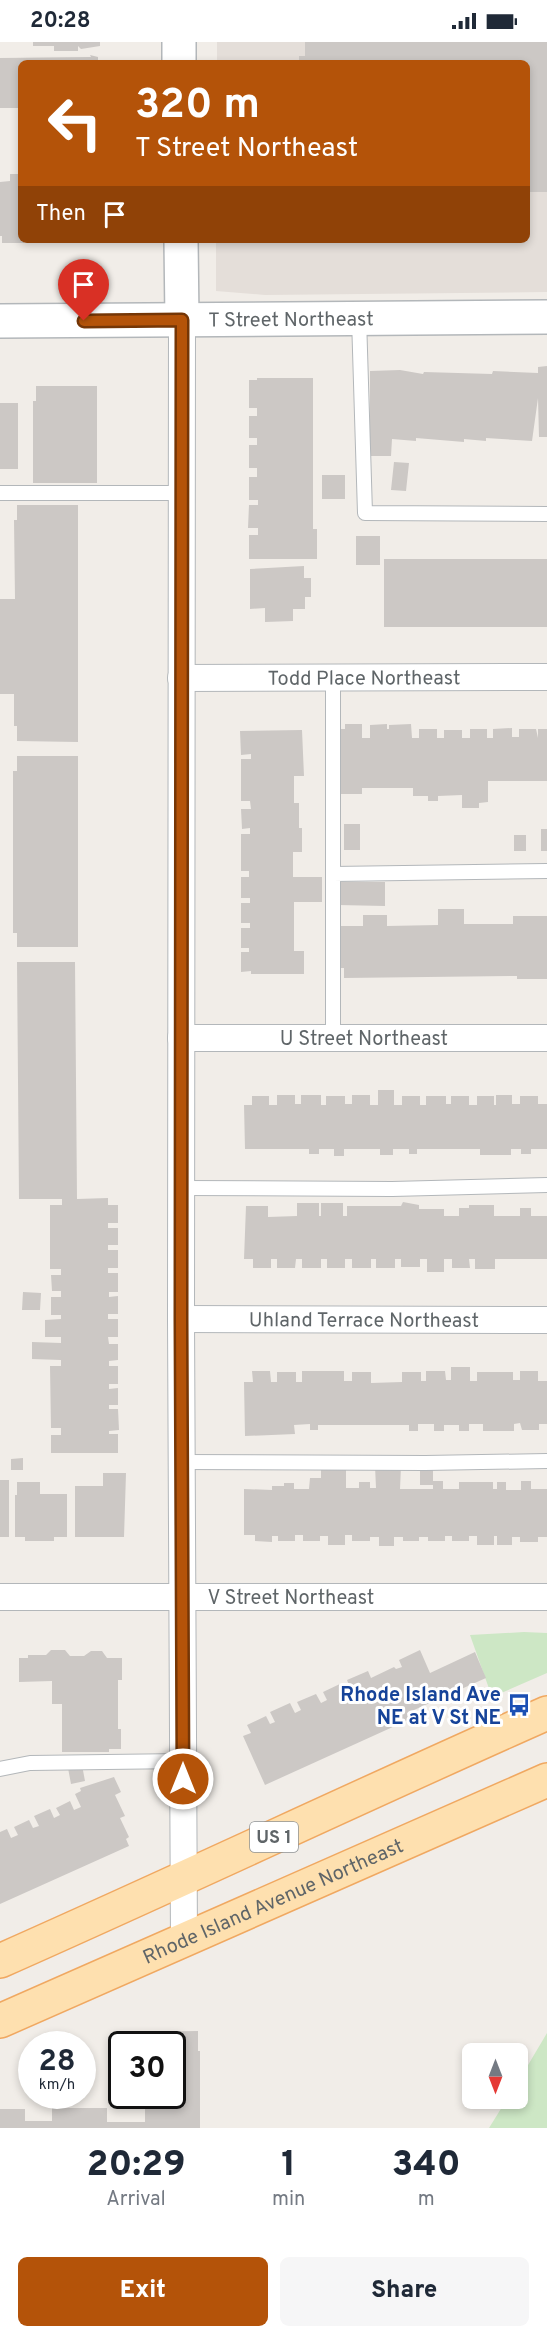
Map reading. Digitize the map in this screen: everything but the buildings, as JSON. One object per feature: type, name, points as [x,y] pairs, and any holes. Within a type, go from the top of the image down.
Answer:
[{"type":"main road","name":"US 1","points":[[0,1961],[547,1713]]},
{"type":"main road","name":"Rhode Island Avenue Northeast","points":[[0,2021],[184,1942],[547,1780]]},
{"type":"street","points":[[179,42],[179,60]]},
{"type":"street","points":[[181,243],[181,1462],[184,1942]]},
{"type":"street","name":"T Street Northeast","points":[[0,321],[547,317]]},
{"type":"street","name":"Todd Place Northeast","points":[[181,678],[547,676]]},
{"type":"street","name":"U Street Northeast","points":[[181,1038],[547,1038]]},
{"type":"street","name":"Uhland Terrace Northeast","points":[[181,1319],[547,1320]]},
{"type":"street","name":"V Street Northeast","points":[[0,1597],[547,1597]]},
{"type":"lane","points":[[359,318],[364,513],[547,514]]},
{"type":"lane","points":[[0,493],[181,493]]},
{"type":"lane","points":[[333,678],[333,1038]]},
{"type":"lane","points":[[333,874],[547,871]]},
{"type":"lane","points":[[181,1188],[393,1189],[547,1185]]},
{"type":"lane","points":[[181,1462],[547,1461]]},
{"type":"lane","points":[[0,1769],[30,1763],[183,1761]]},
{"type":"shaded area","points":[[217,42],[547,42],[547,292],[265,295],[216,291],[216,243],[530,243],[530,60],[217,60]]},
{"type":"green space","points":[[547,1633],[547,1673],[492,1697],[470,1635]]},
{"type":"green space","points":[[547,2033],[547,2128],[489,2128],[501,2109],[528,2109],[528,2065]]},
{"type":"place","name":"Rhode Island Ave NE at V St NE","points":[[519,1705]]},
{"type":"route","points":[[84,321],[182,320],[181,1565],[183,1779]]}]
